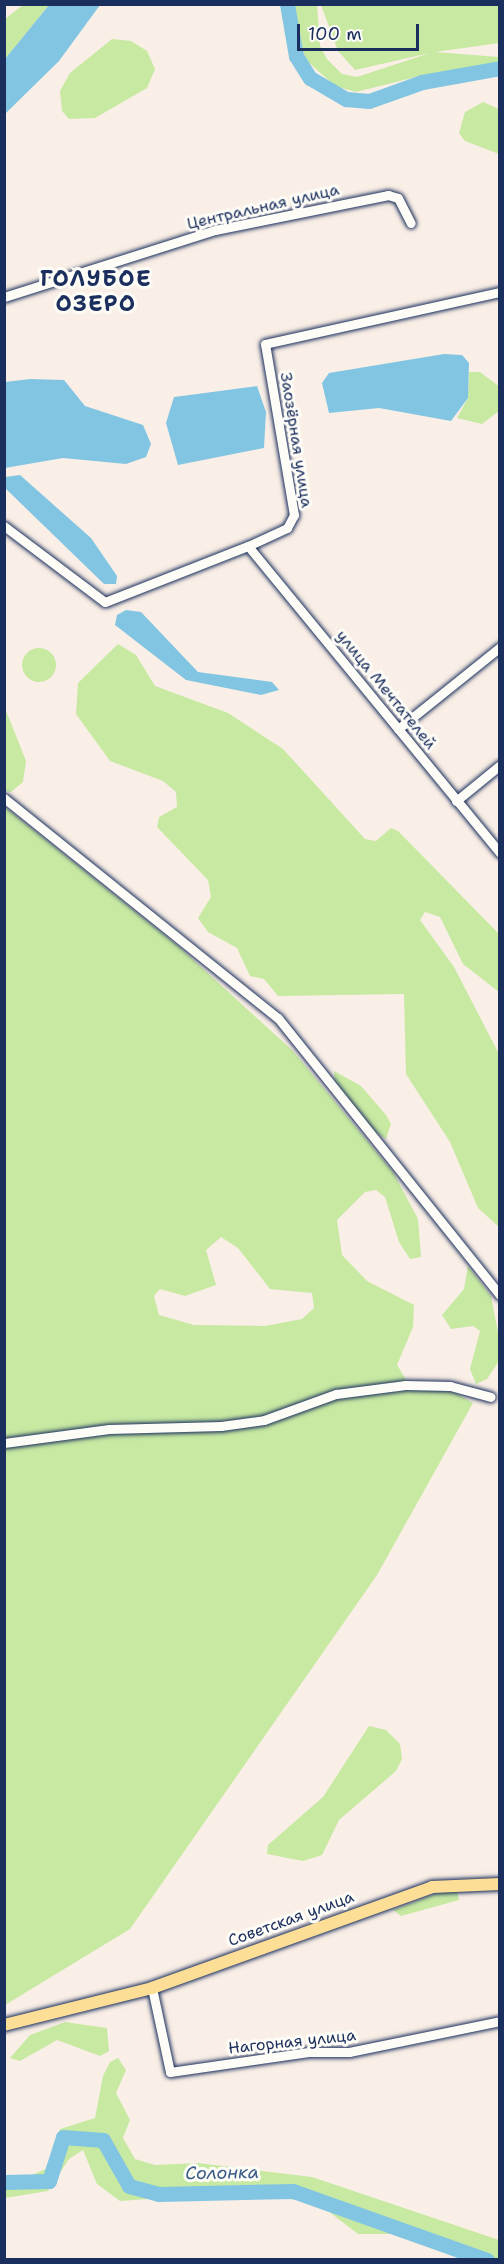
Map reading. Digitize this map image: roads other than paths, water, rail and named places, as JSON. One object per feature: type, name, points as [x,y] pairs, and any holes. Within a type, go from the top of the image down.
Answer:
[{"type":"main road","name":"Советская улица","points":[[4,2025],[152,1989],[432,1887],[500,1884]]},
{"type":"street","name":"Центральная улица","points":[[4,297],[215,230],[388,195],[398,198],[411,223]]},
{"type":"street","name":"Заозёрная улица","points":[[4,526],[105,602],[249,546],[287,528],[294,515],[265,344],[500,292]]},
{"type":"street","name":"улица Мечтателей","points":[[249,546],[500,853]]},
{"type":"street","points":[[398,729],[500,647]]},
{"type":"street","points":[[456,801],[500,765]]},
{"type":"street","points":[[4,798],[278,1018],[500,1294]]},
{"type":"street","points":[[4,1443],[133,1427],[221,1426],[264,1420],[336,1394],[405,1385],[450,1386],[491,1397]]},
{"type":"street","name":"Нагорная улица","points":[[152,1989],[170,2072],[309,2052],[350,2052],[500,2021]]},
{"type":"water","points":[[49,5],[100,5],[59,61],[5,114],[5,59]]},
{"type":"water","points":[[444,354],[462,355],[469,363],[468,398],[451,421],[379,408],[329,413],[322,383],[329,373]]},
{"type":"water","points":[[30,379],[64,380],[85,406],[143,425],[151,444],[146,457],[126,464],[63,458],[5,468],[5,382]]},
{"type":"water","points":[[257,386],[266,412],[264,448],[178,465],[166,423],[174,397]]},
{"type":"water","points":[[20,475],[91,538],[117,576],[116,584],[104,584],[5,488],[5,477]]},
{"type":"water","points":[[126,610],[141,612],[198,672],[272,682],[279,690],[261,695],[186,680],[115,625],[117,615]]},
{"type":"waterway","name":"Солонка","points":[[287,4],[296,56],[310,78],[346,99],[369,101],[422,82],[500,68]]},
{"type":"waterway","name":"Солонка","points":[[4,2182],[49,2181],[63,2137],[103,2140],[129,2186],[159,2194],[293,2191],[487,2260]]},
{"type":"district","name":"ГОЛУБОЕ ОЗЕРО","points":[[96,290]]}]
